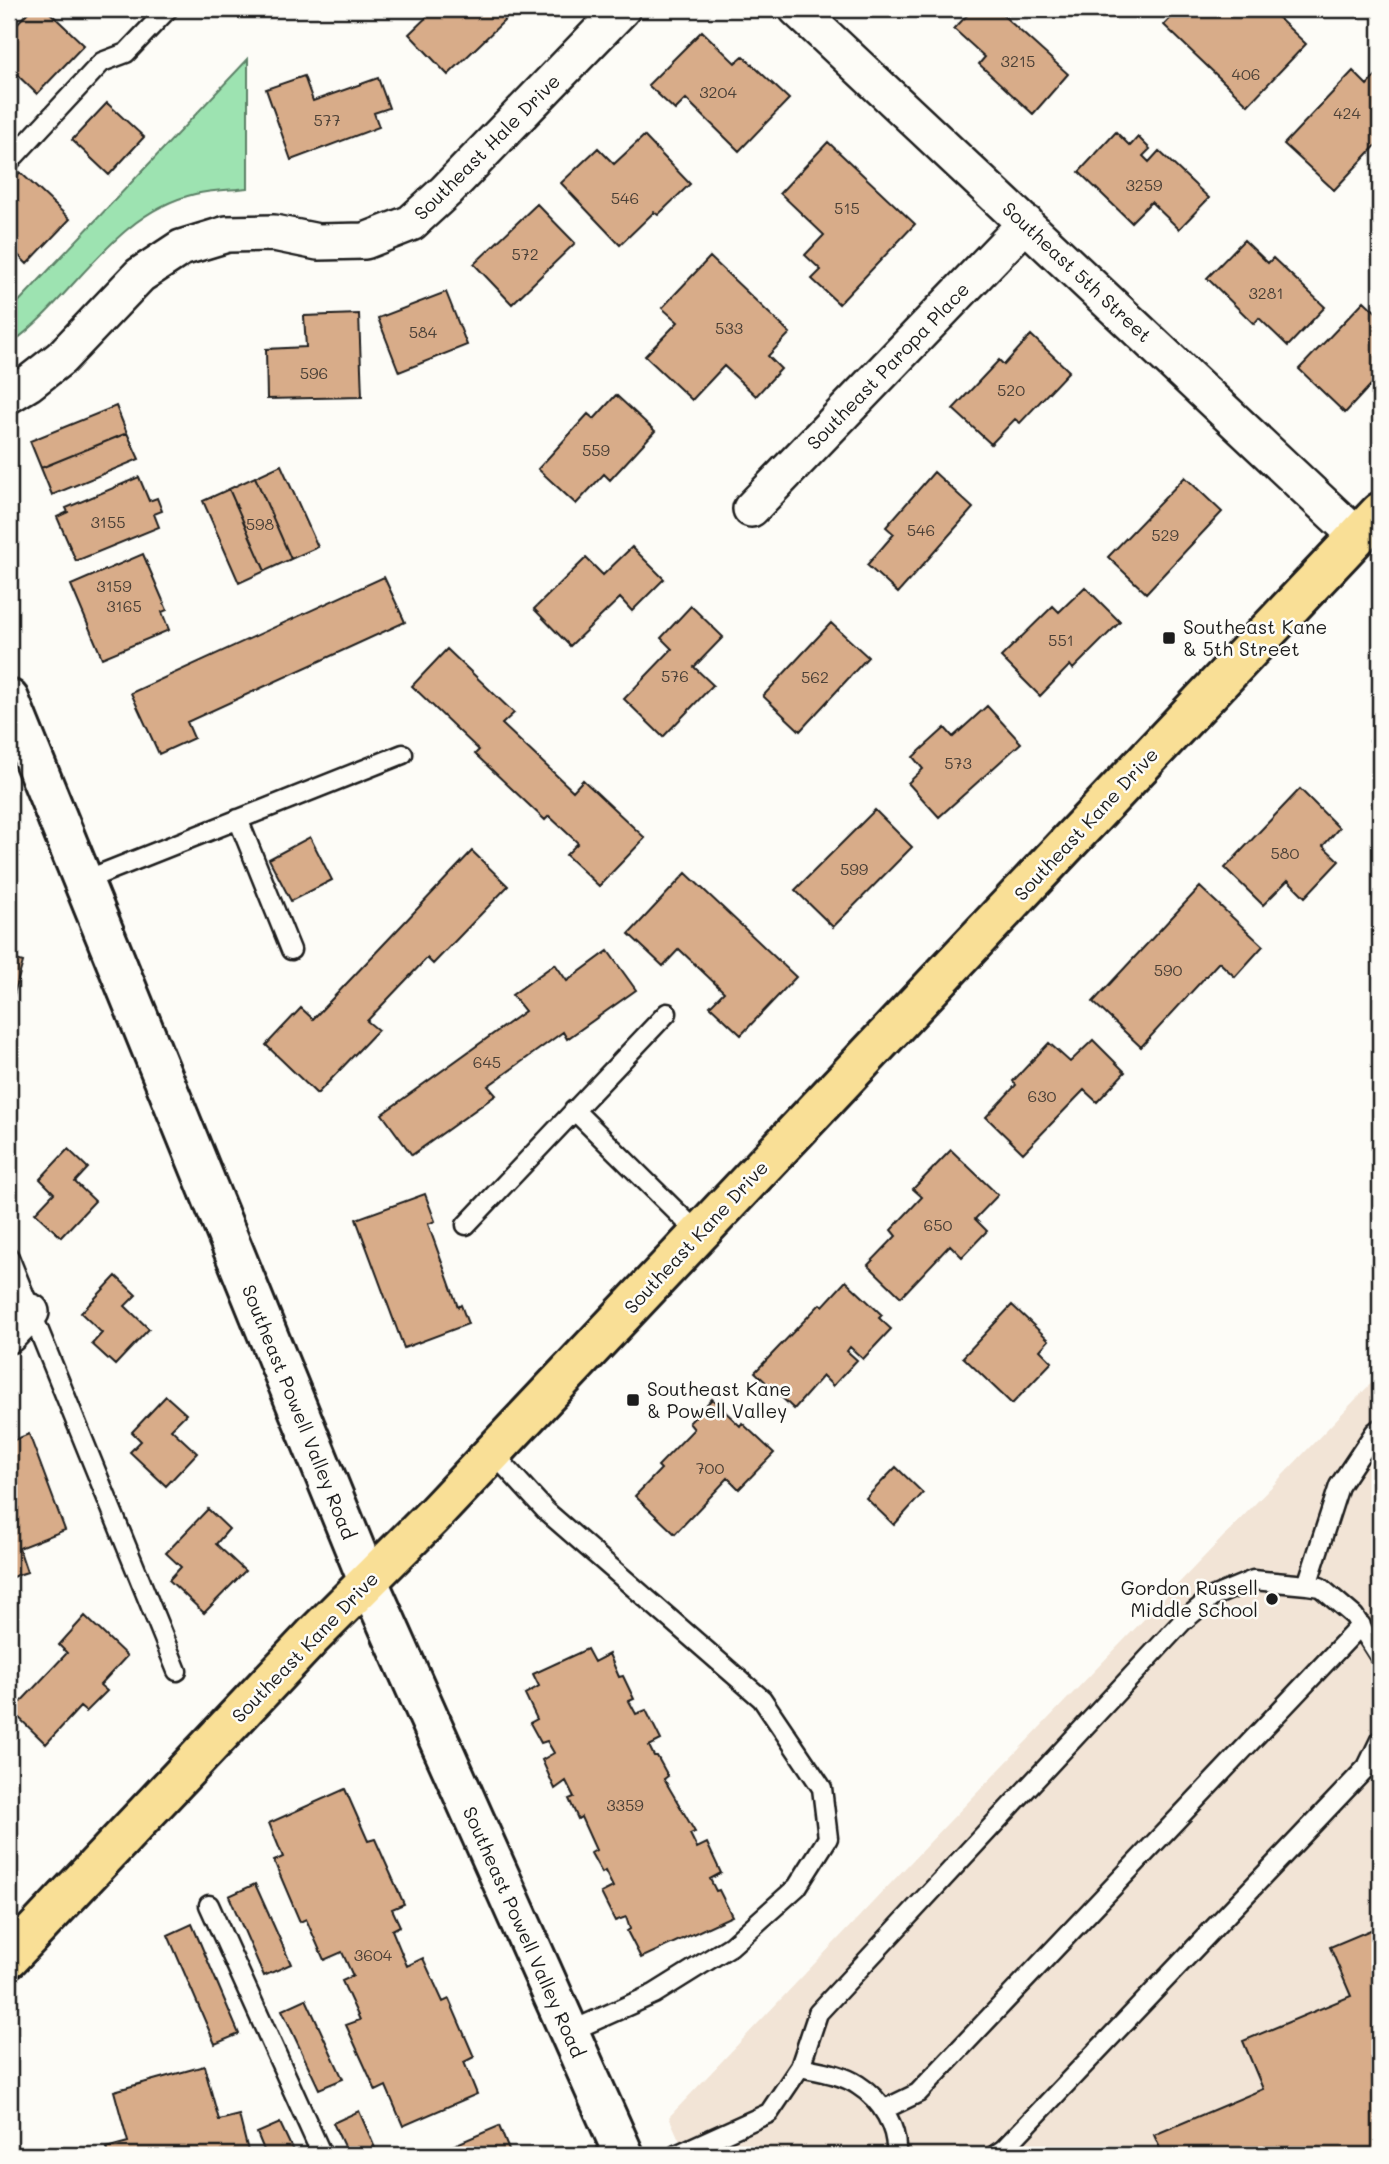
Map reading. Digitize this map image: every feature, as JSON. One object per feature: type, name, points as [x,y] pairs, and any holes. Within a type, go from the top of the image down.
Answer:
[{"type":"main road","name":"Southeast Kane Drive","points":[[9,1958],[492,1453],[1369,524]]},
{"type":"main road","name":"Southeast Powell Valley Road","points":[[9,699],[368,1581],[624,2155]]},
{"type":"street","name":"Southeast Hale Drive","points":[[9,395],[30,383],[61,358],[140,275],[181,248],[227,234],[274,233],[318,242],[365,241],[411,223],[446,191],[622,9]]},
{"type":"street","name":"Southeast 5th Street","points":[[797,9],[1026,223],[1369,524]]},
{"type":"street","name":"Southeast Paropa Place","points":[[751,509],[1026,223]]},
{"type":"lane","points":[[9,162],[102,62],[126,53],[168,9]]},
{"type":"lane","points":[[83,881],[403,754]]},
{"type":"lane","points":[[238,819],[291,950]]},
{"type":"lane","points":[[466,1224],[667,1013]]},
{"type":"lane","points":[[574,1110],[699,1234]]},
{"type":"lane","points":[[9,1257],[20,1323],[177,1671]]},
{"type":"lane","points":[[1307,1585],[1339,1486],[1380,1428]]},
{"type":"lane","points":[[492,1453],[546,1511],[762,1699],[822,1788],[828,1838],[797,1887],[731,1946],[654,1994],[569,2032]]},
{"type":"lane","points":[[676,2155],[769,2113],[800,2067],[818,2013],[1182,1622],[1212,1597],[1253,1580],[1320,1587],[1354,1616],[1380,1657]]},
{"type":"lane","points":[[885,2109],[918,2093],[1360,1625]]},
{"type":"lane","points":[[995,2155],[1014,2139],[1367,1767],[1380,1740]]},
{"type":"lane","points":[[209,1905],[322,2155]]},
{"type":"lane","points":[[800,2067],[830,2073],[858,2085],[885,2109],[897,2142],[896,2155]]},
{"type":"shaded area","name":"Gordon Russell Middle School","points":[[1380,1374],[1380,2155],[686,2155],[669,2117]]},
{"type":"green space","points":[[248,59],[248,188],[195,194],[166,204],[140,219],[95,260],[54,305],[9,345],[9,312]]},
{"type":"building","points":[[31,9],[46,9],[84,45],[37,94],[9,67],[9,32]]},
{"type":"building","points":[[435,9],[494,9],[505,20],[448,75],[409,34]]},
{"type":"building","points":[[973,9],[996,9],[1068,74],[1033,114],[979,64],[985,57],[954,29]]},
{"type":"building","points":[[1179,9],[1269,9],[1306,44],[1248,105],[1164,25]]},
{"type":"building","points":[[702,31],[735,63],[743,56],[789,99],[739,151],[686,99],[675,110],[648,85]]},
{"type":"building","points":[[1353,71],[1367,85],[1380,71],[1380,141],[1334,190],[1284,144]]},
{"type":"building","points":[[304,76],[313,101],[378,78],[389,108],[374,113],[379,127],[291,160],[266,89]]},
{"type":"building","points":[[107,103],[144,137],[109,175],[72,140]]},
{"type":"building","points":[[1116,132],[1130,146],[1138,137],[1150,149],[1143,156],[1149,162],[1159,151],[1209,198],[1179,229],[1151,202],[1131,222],[1079,172]]},
{"type":"building","points":[[644,136],[690,184],[658,215],[654,212],[620,245],[561,183],[598,148],[614,164]]},
{"type":"building","points":[[828,142],[915,224],[839,304],[812,279],[821,270],[805,255],[824,235],[780,193]]},
{"type":"building","points":[[20,172],[70,219],[27,264],[9,246],[9,185]]},
{"type":"building","points":[[537,204],[575,243],[512,304],[474,264]]},
{"type":"building","points":[[1244,240],[1268,263],[1273,258],[1325,307],[1288,346],[1259,318],[1254,324],[1207,278]]},
{"type":"building","points":[[710,257],[790,333],[768,356],[781,369],[756,396],[724,366],[692,400],[645,356],[678,322],[662,308]]},
{"type":"building","points":[[446,292],[467,345],[399,372],[378,318]]},
{"type":"building","points":[[1364,301],[1380,316],[1380,375],[1345,413],[1299,369]]},
{"type":"building","points":[[359,314],[362,397],[267,399],[266,349],[306,347],[304,316]]},
{"type":"building","points":[[1031,335],[1069,371],[1020,423],[1015,419],[991,444],[953,409],[999,360],[1004,365]]},
{"type":"building","points":[[616,395],[655,431],[610,480],[604,474],[576,504],[538,469],[588,414],[594,419]]},
{"type":"building","points":[[116,406],[127,433],[41,468],[30,441]]},
{"type":"building","points":[[127,433],[139,459],[52,495],[41,468]]},
{"type":"building","points":[[281,465],[318,547],[291,559],[255,477]]},
{"type":"building","points":[[934,472],[973,508],[898,593],[867,565],[894,534],[886,527]]},
{"type":"building","points":[[139,477],[149,501],[157,498],[162,511],[154,514],[159,527],[76,561],[57,517],[68,512],[66,508]]},
{"type":"building","points":[[255,477],[291,559],[265,571],[229,489]]},
{"type":"building","points":[[1185,477],[1222,512],[1146,593],[1108,557]]},
{"type":"building","points":[[229,489],[265,571],[239,583],[203,501]]},
{"type":"building","points":[[632,547],[664,579],[632,611],[620,598],[570,646],[534,609],[586,558],[603,575]]},
{"type":"building","points":[[143,554],[167,610],[162,612],[169,630],[102,658],[71,585]]},
{"type":"building","points":[[384,577],[405,622],[187,722],[194,738],[159,754],[131,693]]},
{"type":"building","points":[[1085,587],[1120,622],[1073,669],[1070,665],[1040,696],[1001,657],[1053,606],[1059,612]]},
{"type":"building","points":[[691,606],[723,637],[694,667],[713,685],[663,737],[624,699],[672,649],[661,638]]},
{"type":"building","points":[[831,623],[868,657],[800,731],[763,696]]},
{"type":"building","points":[[447,649],[514,713],[502,724],[573,791],[583,780],[645,838],[599,886],[566,855],[578,843],[549,816],[545,820],[475,754],[479,750],[412,686]]},
{"type":"building","points":[[987,706],[1021,743],[939,817],[908,783],[923,769],[913,757],[945,728],[953,737]]},
{"type":"building","points":[[1380,730],[1380,751],[1370,741]]},
{"type":"building","points":[[1300,789],[1339,828],[1323,846],[1339,861],[1305,897],[1288,880],[1263,905],[1225,868]]},
{"type":"building","points":[[875,810],[912,847],[833,927],[795,890]]},
{"type":"building","points":[[310,837],[332,880],[291,901],[269,859]]},
{"type":"building","points":[[472,851],[508,886],[433,964],[427,958],[367,1021],[378,1030],[317,1094],[266,1045],[301,1008],[313,1019]]},
{"type":"building","points":[[686,873],[796,977],[741,1035],[710,1006],[724,992],[679,949],[663,966],[629,934]]},
{"type":"building","points":[[1200,887],[1263,946],[1235,977],[1219,962],[1141,1047],[1093,1002]]},
{"type":"building","points":[[608,951],[636,990],[567,1039],[563,1032],[488,1086],[496,1095],[412,1155],[382,1114],[525,1011],[512,995],[555,964],[567,981]]},
{"type":"building","points":[[9,958],[23,962],[9,1012]]},
{"type":"building","points":[[1093,1040],[1125,1072],[1097,1102],[1084,1090],[1023,1153],[986,1117],[1016,1085],[1013,1081],[1049,1043],[1070,1062]]},
{"type":"building","points":[[68,1149],[88,1168],[75,1182],[95,1201],[61,1237],[35,1213],[54,1193],[40,1179]]},
{"type":"building","points":[[951,1150],[998,1195],[975,1219],[987,1231],[962,1257],[950,1245],[901,1297],[868,1265],[896,1236],[891,1230],[922,1197],[913,1189]]},
{"type":"building","points":[[425,1194],[435,1221],[428,1224],[458,1307],[461,1305],[468,1324],[404,1348],[356,1219]]},
{"type":"building","points":[[116,1276],[136,1295],[125,1306],[149,1329],[115,1365],[92,1344],[102,1333],[81,1313]]},
{"type":"building","points":[[846,1281],[882,1315],[879,1318],[891,1329],[863,1359],[850,1347],[847,1351],[857,1360],[833,1386],[823,1376],[794,1409],[755,1372],[820,1304],[823,1306]]},
{"type":"building","points":[[1012,1305],[1049,1340],[1040,1350],[1052,1362],[1012,1404],[963,1357]]},
{"type":"building","points":[[166,1396],[186,1414],[171,1429],[197,1453],[166,1486],[130,1452],[141,1441],[132,1432]]},
{"type":"building","points":[[712,1399],[774,1453],[739,1489],[728,1478],[675,1534],[635,1496],[661,1469],[658,1466],[694,1429],[689,1423]]},
{"type":"building","points":[[29,1434],[65,1530],[19,1548],[27,1572],[9,1578],[9,1442]]},
{"type":"building","points":[[896,1467],[923,1493],[894,1525],[866,1498]]},
{"type":"building","points":[[208,1509],[229,1529],[216,1544],[245,1571],[204,1613],[169,1580],[181,1567],[166,1553]]},
{"type":"building","points":[[85,1616],[127,1656],[100,1685],[107,1691],[86,1712],[80,1707],[46,1744],[12,1711],[67,1653],[59,1645]]},
{"type":"building","points":[[587,1649],[594,1662],[609,1654],[619,1677],[623,1676],[634,1699],[629,1701],[636,1714],[646,1710],[661,1740],[649,1746],[668,1776],[664,1779],[695,1832],[690,1834],[697,1848],[707,1843],[721,1873],[710,1879],[716,1891],[719,1890],[732,1916],[641,1958],[627,1931],[630,1929],[626,1917],[615,1921],[601,1893],[613,1887],[591,1853],[596,1850],[581,1817],[578,1819],[569,1799],[574,1797],[566,1781],[555,1789],[542,1760],[554,1753],[547,1741],[541,1743],[530,1723],[537,1719],[525,1694],[539,1686],[533,1674]]},
{"type":"building","points":[[345,1789],[368,1841],[375,1839],[404,1904],[392,1909],[400,1926],[392,1930],[407,1966],[423,1958],[443,2002],[449,1999],[474,2057],[464,2062],[477,2094],[403,2126],[386,2086],[376,2091],[346,2025],[360,2020],[342,1981],[353,1976],[342,1952],[324,1960],[306,1919],[300,1922],[274,1861],[283,1857],[269,1823]]},
{"type":"building","points":[[255,1884],[291,1964],[264,1976],[229,1896]]},
{"type":"building","points":[[192,1924],[239,2034],[215,2044],[168,1935]]},
{"type":"building","points":[[1380,1926],[1380,2155],[1163,2155],[1154,2135],[1263,2089],[1243,2041],[1351,1996],[1330,1947]]},
{"type":"building","points":[[306,1999],[343,2079],[319,2089],[282,2010]]},
{"type":"building","points":[[204,2066],[219,2120],[239,2115],[249,2155],[108,2155],[106,2148],[128,2142],[114,2091]]},
{"type":"building","points":[[359,2111],[378,2155],[348,2155],[333,2123]]},
{"type":"building","points":[[280,2123],[295,2155],[266,2155],[257,2133]]},
{"type":"building","points":[[499,2126],[511,2155],[431,2155]]},
{"type":"place","name":"Southeast Kane & 5th Street","points":[[1169,638]]},
{"type":"place","name":"Southeast Kane & Powell Valley","points":[[633,1400]]},
{"type":"place","name":"Gordon Russell Middle School","points":[[1272,1599]]}]
